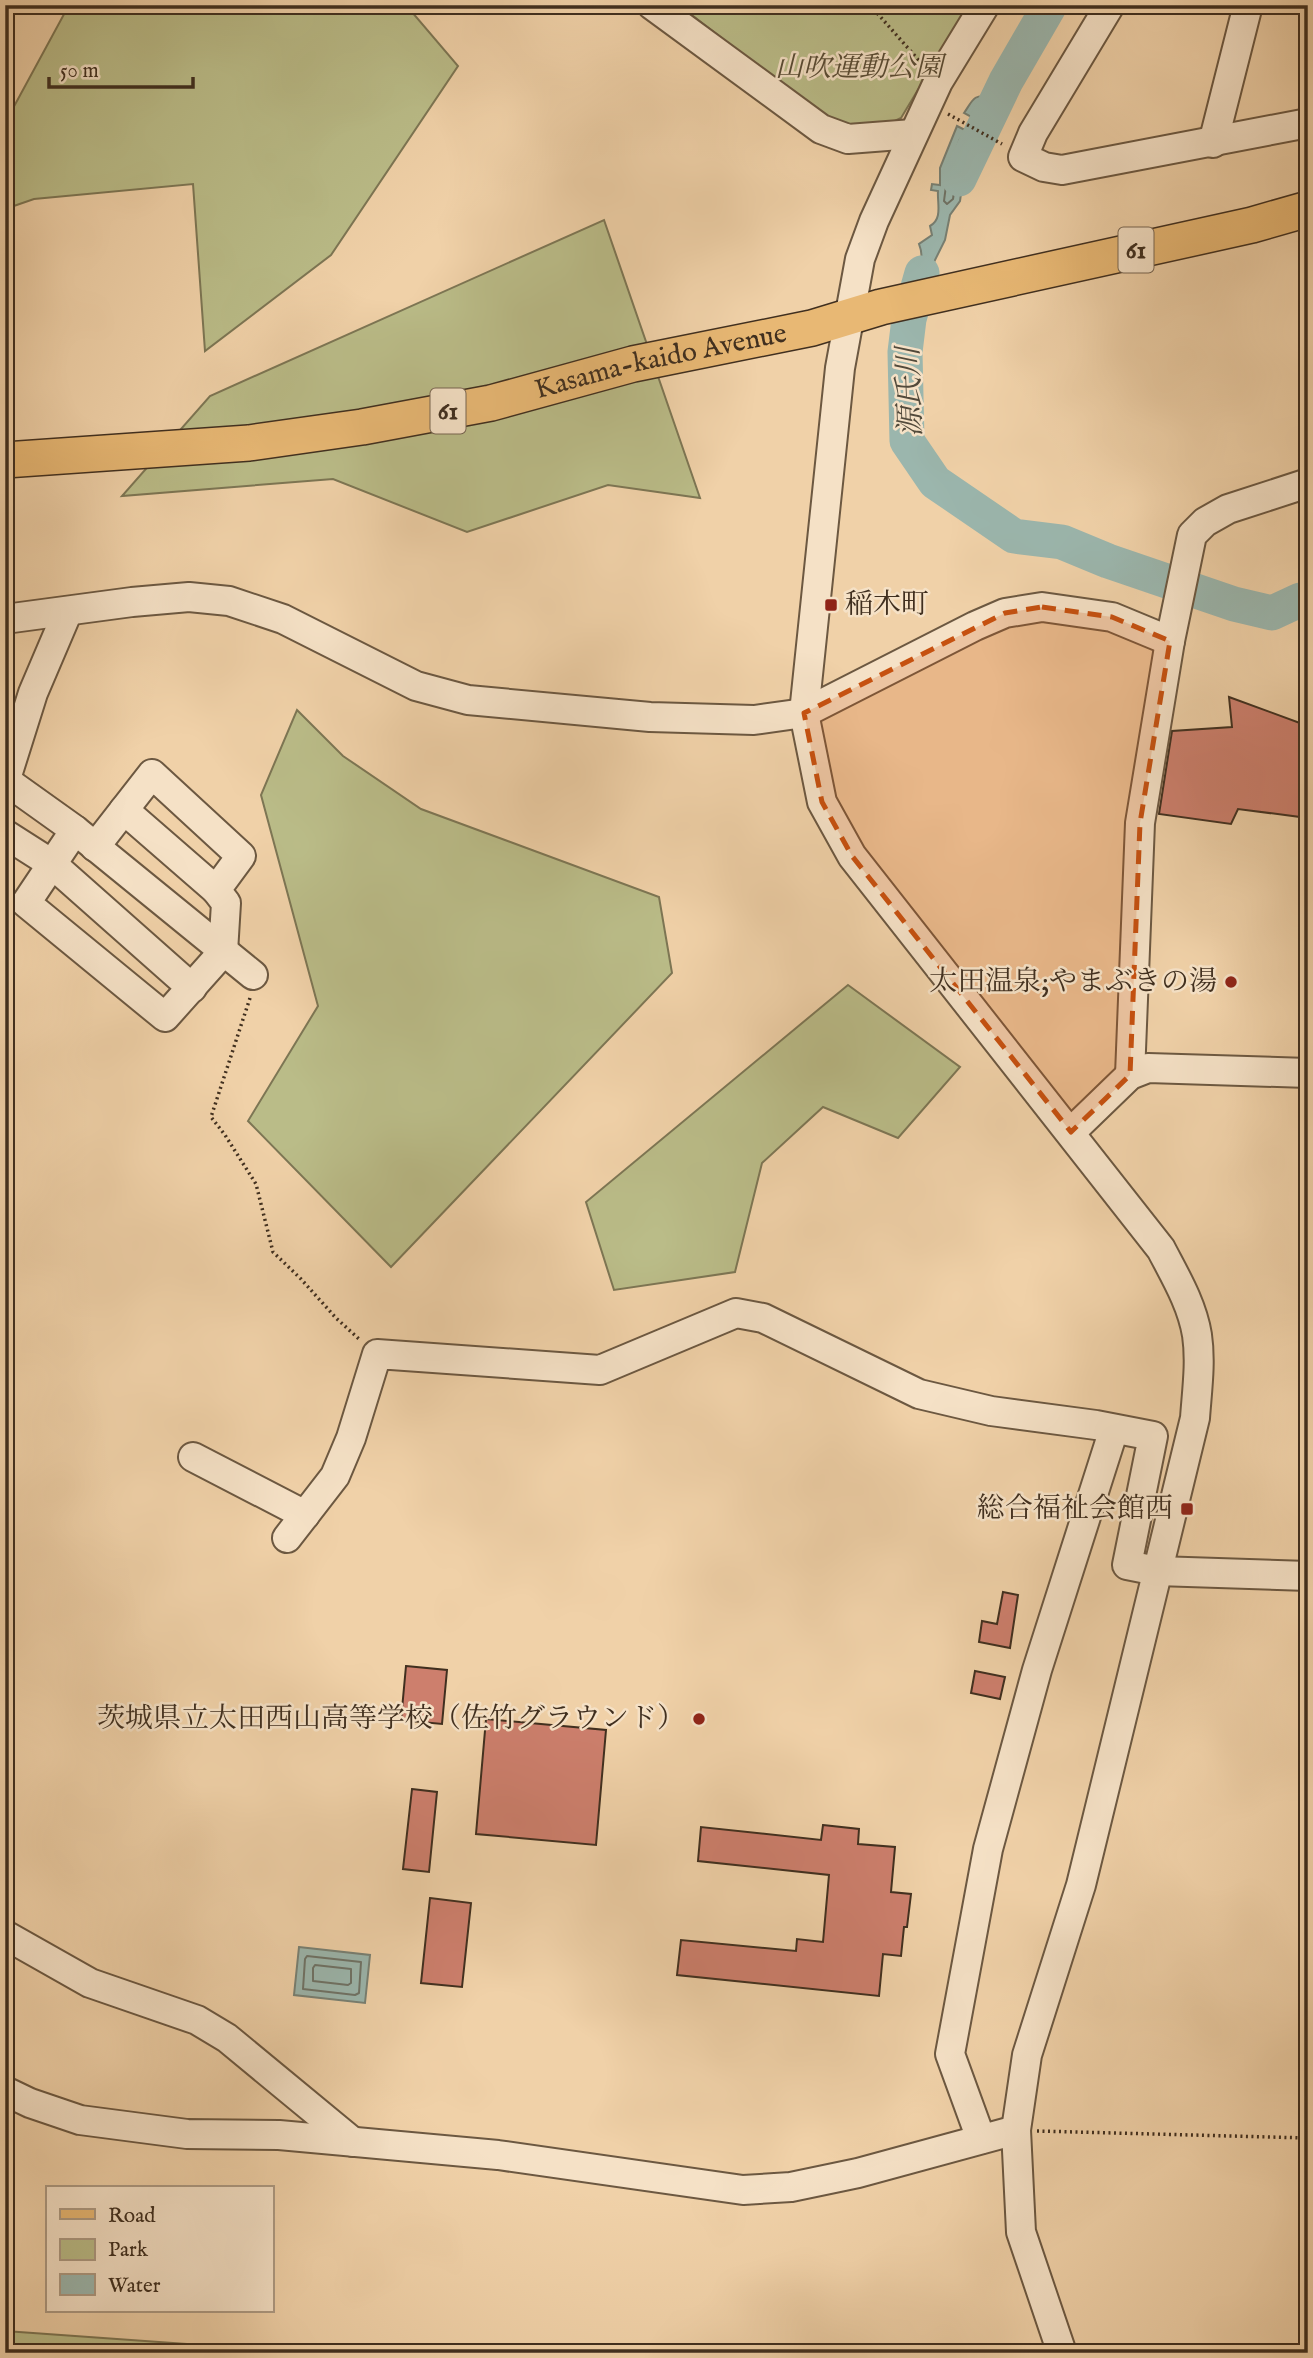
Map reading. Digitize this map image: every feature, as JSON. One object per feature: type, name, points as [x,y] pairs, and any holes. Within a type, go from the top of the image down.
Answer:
[{"type":"main road","name":"Kasama-kaido Avenue","points":[[5,460],[249,443],[362,427],[491,402],[634,364],[794,332],[865,312],[1252,225],[1308,209]]},
{"type":"street","points":[[652,5],[821,129],[848,139],[914,134]]},
{"type":"street","points":[[985,5],[939,82],[879,209],[860,259],[865,312],[839,382],[804,713],[822,803],[852,856],[1161,1249],[1185,1295],[1197,1334],[1199,1371],[1195,1418],[1081,1885],[1027,2055],[1016,2130],[1021,2232],[1062,2353]]},
{"type":"street","points":[[1110,5],[1033,133],[1023,157],[1044,167],[1062,170],[1308,123]]},
{"type":"street","points":[[1213,143],[1248,5]]},
{"type":"street","points":[[1129,1074],[1140,822],[1172,631],[1192,535],[1205,522],[1228,509],[1308,483]]},
{"type":"street","points":[[5,619],[189,597],[229,601],[283,620],[416,686],[468,700],[650,717],[754,720],[804,713],[1005,613],[1042,607],[1112,617],[1172,631]]},
{"type":"street","points":[[68,611],[33,693],[6,781],[85,838],[253,975]]},
{"type":"street","points":[[124,810],[216,890],[226,902],[223,952],[165,1017],[26,903],[52,864],[124,810],[152,774],[241,856],[216,890]]},
{"type":"street","points":[[5,834],[52,864],[192,988]]},
{"type":"street","points":[[1071,1132],[1129,1074],[1148,1068],[1308,1073]]},
{"type":"street","points":[[287,1538],[335,1476],[351,1438],[377,1353],[600,1370],[736,1313],[763,1318],[919,1394],[991,1411],[1153,1436],[1127,1565],[1157,1571],[1308,1576]]},
{"type":"street","points":[[981,2139],[950,2054],[988,1849],[1037,1670],[1114,1429]]},
{"type":"street","points":[[193,1457],[305,1515]]},
{"type":"street","points":[[5,1935],[90,1983],[197,2020],[227,2038],[352,2142]]},
{"type":"street","points":[[5,2091],[30,2103],[80,2120],[187,2134],[279,2135],[498,2155],[743,2190],[791,2187],[859,2172],[1016,2130]]},
{"type":"path","points":[[870,5],[939,82]]},
{"type":"path","points":[[953,117],[994,139]]},
{"type":"path","points":[[253,975],[250,998],[211,1118],[256,1184],[273,1252],[336,1318],[377,1353]]},
{"type":"path","points":[[1016,2130],[1308,2138]]},
{"type":"highlighted area","points":[[1042,607],[1112,617],[1170,641],[1140,823],[1130,1075],[1071,1132],[852,856],[822,802],[804,713],[1005,613]]},
{"type":"green space","points":[[69,5],[406,5],[458,66],[331,255],[205,351],[193,184],[34,199],[5,209],[5,123]]},
{"type":"green space","name":"山吹運動公園","points":[[679,5],[969,5],[901,118],[874,131],[849,137]]},
{"type":"green space","points":[[604,220],[700,498],[608,485],[467,532],[333,479],[122,496],[210,396]]},
{"type":"green space","points":[[297,710],[343,756],[421,809],[659,897],[672,973],[391,1267],[248,1121],[318,1006],[261,795]]},
{"type":"green space","points":[[848,985],[960,1067],[898,1138],[823,1107],[762,1163],[735,1272],[614,1290],[586,1202]]},
{"type":"green space","points":[[5,2331],[201,2345],[376,2353],[5,2353]]},
{"type":"water","points":[[1031,5],[1060,5],[993,129],[964,113],[976,97],[989,97],[1017,40],[1035,12]]},
{"type":"water","points":[[957,126],[987,141],[962,187],[960,201],[950,215],[945,240],[934,262],[930,278],[908,283],[921,261],[919,244],[932,235],[930,226],[937,219],[938,191],[931,190],[932,184],[940,185],[940,168]]},
{"type":"water","points":[[299,1947],[370,1955],[365,2003],[294,1995]]},
{"type":"building","points":[[1229,697],[1308,726],[1308,818],[1238,809],[1231,824],[1159,814],[1172,731],[1232,727]]},
{"type":"building","points":[[1003,1592],[1018,1595],[1010,1648],[979,1642],[982,1621],[997,1624]]},
{"type":"building","points":[[406,1666],[447,1670],[442,1724],[401,1720]]},
{"type":"building","points":[[975,1671],[1005,1677],[1000,1699],[971,1693]]},
{"type":"building","points":[[486,1719],[606,1730],[596,1845],[476,1834]]},
{"type":"building","points":[[412,1789],[437,1792],[429,1872],[403,1869]]},
{"type":"building","points":[[823,1825],[859,1829],[858,1844],[895,1847],[891,1892],[911,1894],[901,1956],[883,1954],[879,1996],[677,1975],[681,1940],[796,1951],[797,1939],[823,1942],[829,1875],[698,1861],[701,1827],[821,1840]]},
{"type":"building","points":[[430,1898],[471,1903],[462,1987],[421,1983]]},
{"type":"waterway","name":"源氏川","points":[[959,179],[1006,81],[1050,5]]},
{"type":"waterway","name":"源氏川","points":[[922,273],[909,319],[905,352],[907,441],[935,482],[1014,536],[1062,542],[1108,561],[1234,604],[1272,613],[1300,600],[1308,604]]},
{"type":"place","name":"稲木町","points":[[831,605]]},
{"type":"place","name":"太田温泉;やまぶきの湯","points":[[1231,982]]},
{"type":"place","name":"総合福祉会館西","points":[[1187,1509]]},
{"type":"place","name":"茨城県立太田西山高等学校（佐竹グラウンド）","points":[[699,1719]]}]
